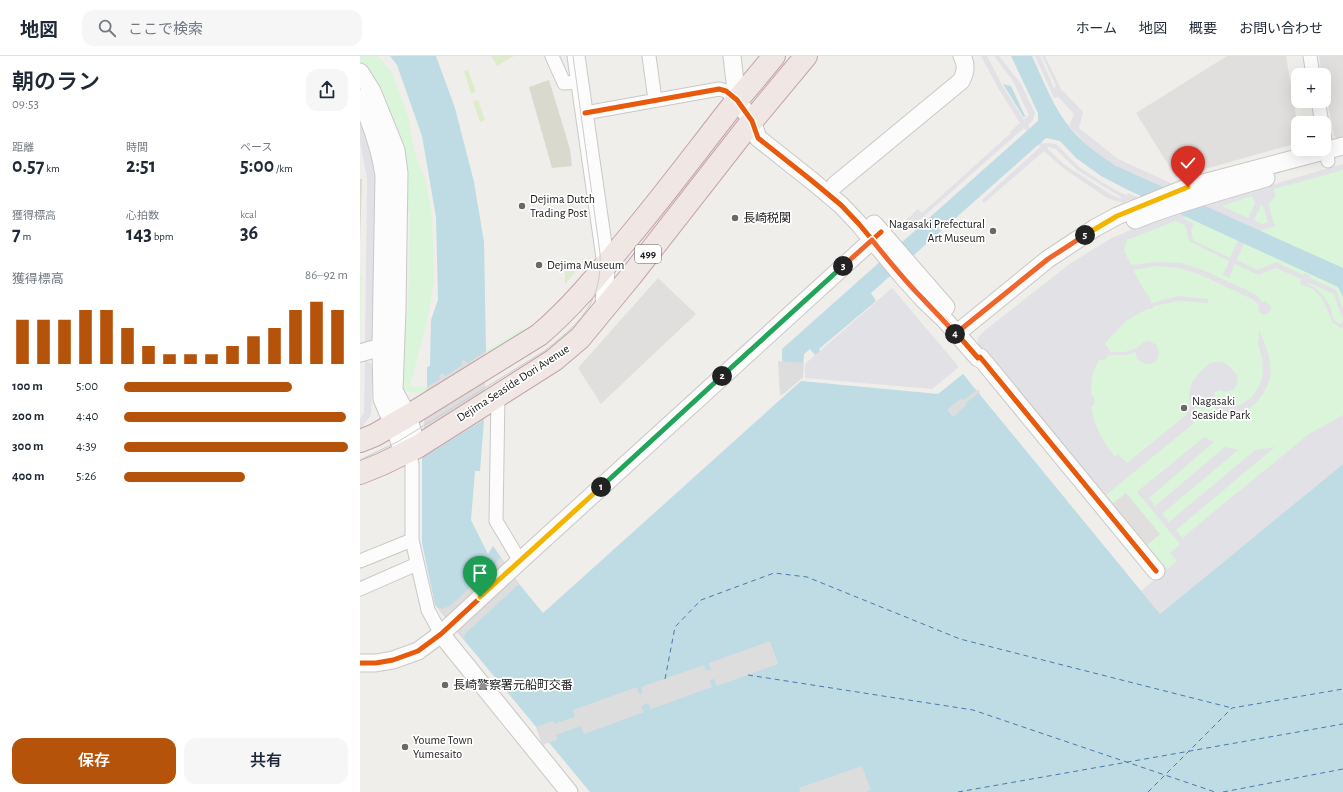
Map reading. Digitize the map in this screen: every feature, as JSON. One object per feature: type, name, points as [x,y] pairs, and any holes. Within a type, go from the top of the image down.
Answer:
[{"type":"highway","name":"499","points":[[360,441],[400,420],[539,334],[553,323],[581,295],[606,266],[666,192],[737,100],[774,56]]},
{"type":"highway","name":"Dejima Seaside Dori Avenue","points":[[360,473],[413,448],[554,360],[580,338],[752,121],[806,56]]},
{"type":"street","points":[[552,56],[564,83],[580,82]]},
{"type":"street","points":[[576,56],[606,266],[604,309]]},
{"type":"street","points":[[649,56],[655,100]]},
{"type":"street","points":[[732,56],[737,100]]},
{"type":"street","points":[[836,185],[961,81],[966,72],[965,62],[962,56]]},
{"type":"street","points":[[1310,56],[1312,68]]},
{"type":"street","points":[[360,72],[372,91],[396,150],[400,173],[394,391],[400,420],[413,448],[412,540],[428,610],[446,629],[569,792]]},
{"type":"street","points":[[585,113],[719,89],[726,91],[737,100],[752,121],[758,138],[841,205],[859,224],[876,236]]},
{"type":"street","points":[[360,98],[381,154],[384,175],[381,347],[382,399],[400,420]]},
{"type":"street","points":[[752,121],[764,128],[836,185],[849,198],[876,236],[908,273],[923,299],[963,336],[978,358],[980,357],[1156,571]]},
{"type":"street","points":[[963,336],[982,324],[1052,266],[1149,208],[1195,192],[1333,150]]},
{"type":"street","points":[[360,663],[376,663],[393,660],[418,651],[446,629],[876,236]]},
{"type":"street","points":[[360,354],[381,347]]},
{"type":"street","points":[[498,394],[496,521],[516,564]]},
{"type":"street","points":[[360,561],[412,540]]},
{"type":"street","points":[[360,588],[417,564]]},
{"type":"shaded area","points":[[981,56],[987,56],[1002,85],[1024,120],[1029,115],[1013,81],[994,56],[999,56],[1021,84],[1035,113],[1033,120],[1028,125],[1043,144],[1056,144],[1079,167],[1123,194],[1127,195],[1128,193],[1172,213],[1116,166],[1094,152],[1069,126],[1074,114],[1058,97],[1054,98],[1035,56],[1040,56],[1054,88],[1056,86],[1042,56],[1045,56],[1061,89],[1083,112],[1079,128],[1118,159],[1212,202],[1343,164],[1343,170],[1274,189],[1276,197],[1268,204],[1275,226],[1259,231],[1251,227],[1237,260],[1257,270],[1276,262],[1303,275],[1304,273],[1311,276],[1310,278],[1336,290],[1343,309],[1343,316],[1341,315],[1334,294],[1309,283],[1308,284],[1323,295],[1330,306],[1335,321],[1339,324],[1342,323],[1343,320],[1343,327],[1341,328],[1333,323],[1322,298],[1313,289],[1300,284],[1301,279],[1276,268],[1258,275],[1235,264],[1229,278],[1223,275],[1229,261],[1189,241],[1185,225],[1175,221],[1127,240],[1124,251],[1131,265],[1157,262],[1181,263],[1203,270],[1255,294],[1263,302],[1265,301],[1271,306],[1270,312],[1264,315],[1259,312],[1259,305],[1252,299],[1201,275],[1180,268],[1157,266],[1133,270],[1150,298],[1151,303],[1179,296],[1208,299],[1208,303],[1179,301],[1154,306],[1152,309],[1147,309],[1126,321],[1106,342],[1105,345],[1108,347],[1110,352],[1125,352],[1137,348],[1143,342],[1149,341],[1157,345],[1159,354],[1157,360],[1151,364],[1146,364],[1138,360],[1136,352],[1126,355],[1109,355],[1104,360],[1099,360],[1095,368],[1092,377],[1091,395],[1094,397],[1095,401],[1094,405],[1091,406],[1094,421],[1106,445],[1115,457],[1118,454],[1127,463],[1186,415],[1190,408],[1189,394],[1192,382],[1210,363],[1222,362],[1228,365],[1237,375],[1238,383],[1233,390],[1225,392],[1219,390],[1215,392],[1214,397],[1219,403],[1227,406],[1234,406],[1242,404],[1251,398],[1257,390],[1263,372],[1262,357],[1258,344],[1259,329],[1269,356],[1271,372],[1268,384],[1263,394],[1256,403],[1245,411],[1225,413],[1217,410],[1205,399],[1194,409],[1193,424],[1106,495],[1167,569],[1177,561],[1170,553],[1180,544],[1137,492],[1204,437],[1214,442],[1149,498],[1155,506],[1225,447],[1238,450],[1162,514],[1169,522],[1255,450],[1275,447],[1176,530],[1182,538],[1309,434],[1343,415],[1343,464],[1160,614],[1141,591],[1162,573],[979,346],[978,338],[983,332],[1071,263],[1112,238],[1163,216],[1128,200],[1123,203],[1107,198],[1063,168],[1044,151],[984,203],[982,200],[1040,147],[1024,128],[908,230],[902,224],[918,209],[922,213],[1011,133],[1010,132],[1020,123],[998,88]],"holes":[[[1047,148],[1056,149],[1077,170],[1121,197],[1121,199],[1110,194],[1065,165]],[[1252,196],[1255,203],[1248,218],[1222,206]],[[1261,205],[1263,206],[1268,222],[1262,224],[1254,220]],[[1211,209],[1245,225],[1230,258],[1193,240],[1191,230],[1194,224],[1183,218]]]},
{"type":"shaded area","points":[[1227,56],[1286,56],[1291,86],[1291,108],[1295,108],[1296,116],[1291,116],[1291,145],[1176,177],[1136,113]]},
{"type":"shaded area","points":[[1319,56],[1343,56],[1343,137],[1337,138],[1334,136],[1329,108],[1331,108],[1331,68],[1321,68]]},
{"type":"shaded area","points":[[549,80],[570,149],[572,166],[552,168],[529,87]]},
{"type":"shaded area","points":[[360,118],[369,144],[375,177],[373,336],[371,341],[365,344],[367,178],[360,143]]},
{"type":"shaded area","points":[[360,179],[362,179],[360,244]]},
{"type":"shaded area","points":[[658,278],[696,314],[601,404],[578,368]]},
{"type":"shaded area","points":[[892,288],[959,367],[932,389],[805,378],[805,364]]},
{"type":"shaded area","points":[[365,360],[370,363],[373,368],[371,415],[360,430],[360,419],[364,413]]},
{"type":"shaded area","points":[[1126,493],[1160,534],[1147,545],[1112,504]]},
{"type":"green space","points":[[360,56],[378,56],[392,72],[410,122],[411,135],[418,163],[425,177],[432,214],[434,280],[428,317],[410,386],[427,387],[523,328],[520,336],[427,393],[407,392],[402,389],[402,325],[408,311],[410,213],[404,203],[379,91],[360,61]]},
{"type":"green space","points":[[491,56],[514,56],[497,66]]},
{"type":"green space","points":[[468,70],[476,92],[471,94],[464,71]]},
{"type":"green space","points":[[478,100],[485,120],[480,122],[473,101]]},
{"type":"green space","name":"Nagasaki Seaside Park","points":[[1343,164],[1343,464],[1141,591],[1162,573],[979,347],[978,338],[1038,288],[1071,263],[1112,238]]},
{"type":"green space","points":[[565,271],[576,271],[565,284]]},
{"type":"green space","points":[[360,274],[362,274],[360,343]]},
{"type":"water","points":[[390,56],[436,56],[455,108],[474,182],[484,242],[486,351],[484,420],[480,471],[475,471],[471,520],[488,554],[493,546],[520,585],[543,613],[801,381],[938,394],[963,374],[1160,614],[1343,464],[1343,792],[590,792],[435,605],[422,543],[422,458],[427,367],[430,366],[431,320],[438,300],[436,217],[422,136],[397,65]]},
{"type":"water","points":[[1011,56],[1032,56],[1059,113],[1081,140],[1098,153],[1116,166],[1343,268],[1343,297],[1338,287],[1128,190],[1101,176],[1076,158],[1060,141],[1046,138],[871,293],[876,301],[819,349],[820,351],[815,355],[810,349],[804,354],[802,378],[783,394],[782,349],[1038,121],[1038,113]]},
{"type":"water","points":[[1003,84],[1011,86],[1025,116],[1024,118]]},
{"type":"pier","points":[[486,351],[484,420],[422,458],[427,387],[440,379],[439,376],[442,373],[446,376],[462,365],[461,362],[463,360],[468,363]]},
{"type":"pier","points":[[778,361],[804,363],[803,377],[780,396]]},
{"type":"pier","points":[[978,389],[980,392],[966,403],[967,404],[953,417],[947,410],[962,398],[964,400]]},
{"type":"pier","points":[[500,556],[520,585],[518,585],[466,633],[464,636],[465,640],[437,607],[442,609],[450,606],[497,562]]},
{"type":"pier","points":[[770,641],[778,664],[717,686],[714,679],[710,680],[712,687],[651,709],[648,703],[641,706],[644,712],[584,734],[581,726],[556,735],[557,740],[542,745],[536,727],[553,721],[554,724],[575,717],[573,710],[637,687],[639,694],[643,693],[641,687],[704,665],[706,671],[711,669],[709,663]]},
{"type":"pier","points":[[862,766],[871,790],[866,792],[800,792],[799,788]]},
{"type":"ferry route","points":[[665,679],[675,627],[701,600],[774,573],[807,577],[960,639],[1232,708]]},
{"type":"ferry route","points":[[748,675],[973,710],[1215,792]]},
{"type":"ferry route","points":[[1148,792],[1232,708],[1343,689]]},
{"type":"ferry route","points":[[958,792],[1343,724]]},
{"type":"ferry route","points":[[1223,792],[1343,769]]},
{"type":"tram line","points":[[360,460],[399,441],[543,352],[578,322],[593,299],[600,270],[600,253],[573,56]]},
{"type":"cycle path","points":[[585,113],[719,89],[726,91],[737,100],[752,121],[758,138],[841,205],[923,299],[944,319],[978,358],[980,357],[1156,571]]},
{"type":"cycle path","points":[[360,663],[376,663],[393,660],[418,651],[441,634],[881,232]]},
{"type":"place","name":"Dejima Dutch Trading Post","points":[[522,206]]},
{"type":"place","name":"長崎税関","points":[[735,218]]},
{"type":"place","name":"Nagasaki Prefectural Art Museum","points":[[993,231]]},
{"type":"place","name":"Dejima Museum","points":[[539,265]]},
{"type":"place","name":"Nagasaki Seaside Park","points":[[1184,408]]},
{"type":"place","name":"長崎警察署元船町交番","points":[[445,685]]},
{"type":"place","name":"Youme Town Yumesaito","points":[[405,747]]},
{"type":"route","points":[[480,597],[872,240],[904,278],[944,319],[956,334],[1048,259],[1095,228],[1146,203],[1188,187]]}]
